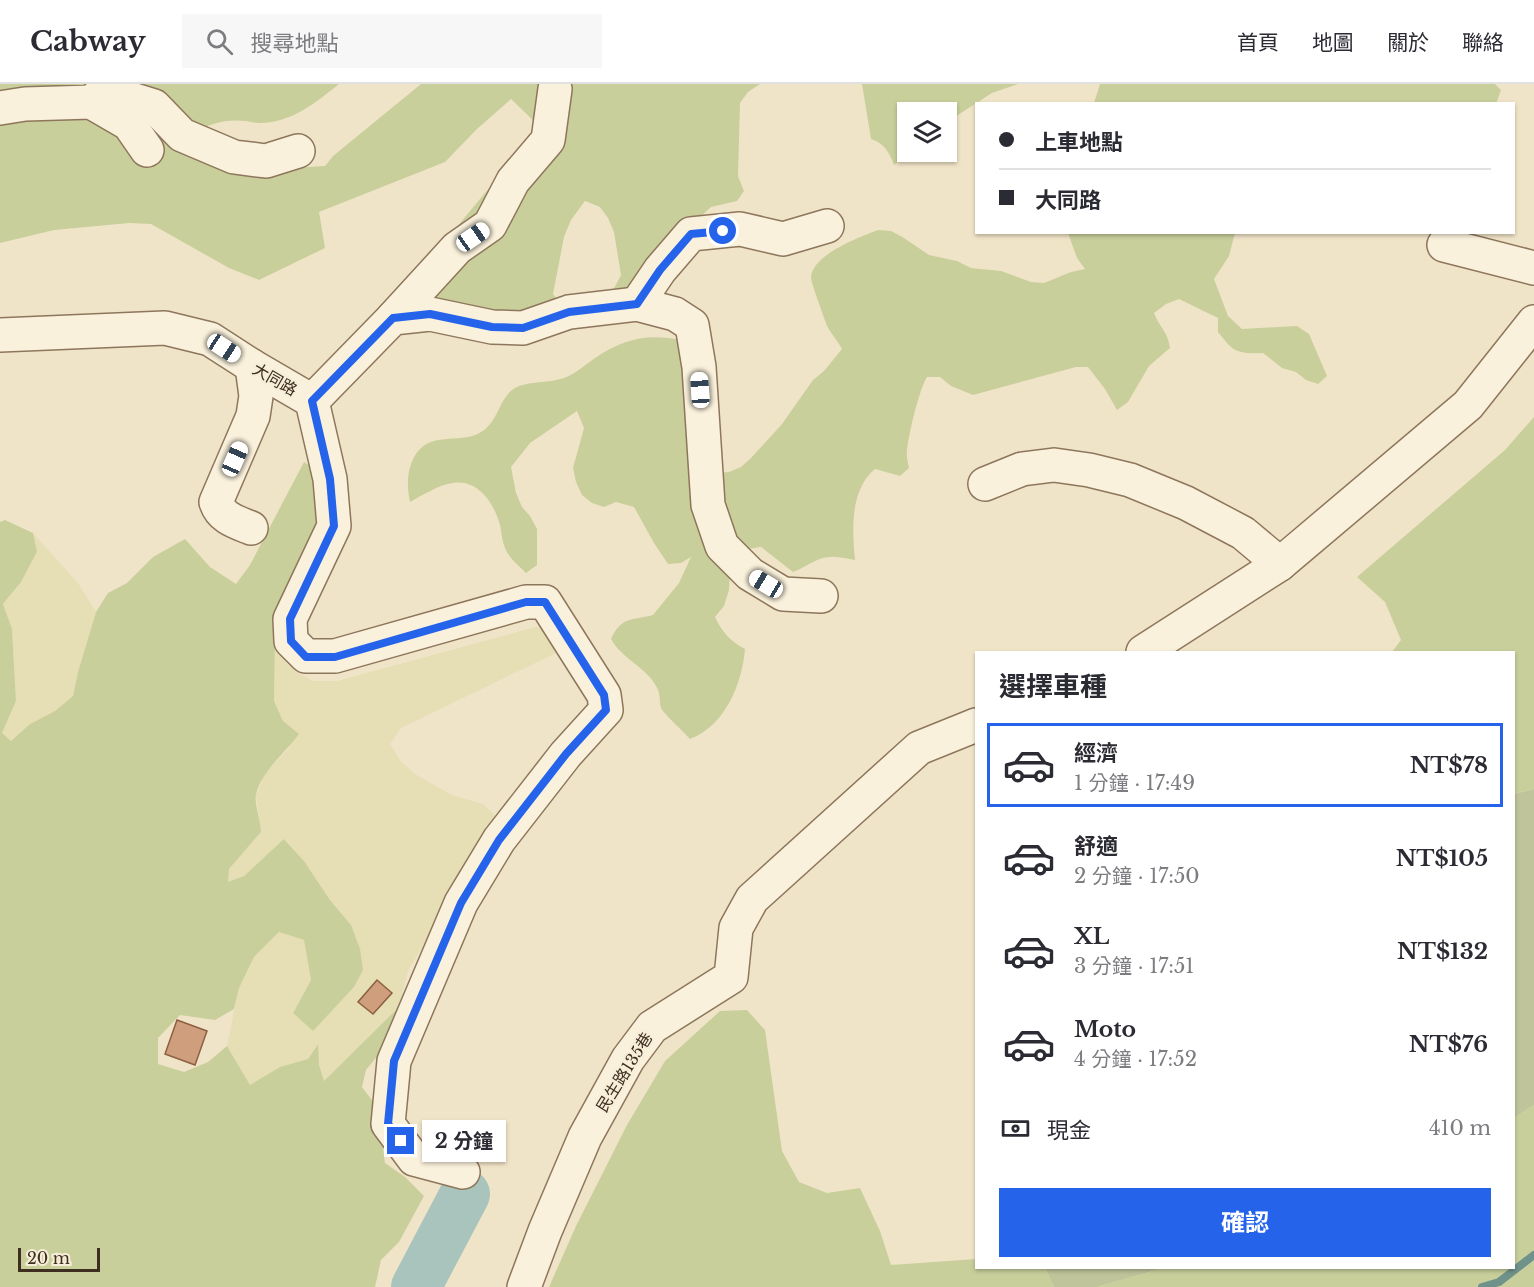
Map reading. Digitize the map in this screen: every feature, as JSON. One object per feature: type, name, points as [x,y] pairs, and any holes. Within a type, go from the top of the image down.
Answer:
[{"type":"street","points":[[312,401],[457,248],[490,225],[513,181],[548,140],[555,89]]},
{"type":"street","points":[[0,108],[102,93],[124,96],[154,106],[182,135],[234,157],[266,161],[298,151]]},
{"type":"street","points":[[102,93],[129,124],[147,150]]},
{"type":"street","points":[[637,304],[660,270],[691,234],[740,229],[783,239],[827,226]]},
{"type":"street","points":[[1444,245],[1534,268]]},
{"type":"street","points":[[393,318],[430,314],[492,327],[523,328],[569,312],[637,304],[675,314],[692,325],[699,367],[708,505],[722,546],[750,574],[783,594],[821,596]]},
{"type":"street","points":[[1145,651],[1280,564],[1468,405],[1534,322]]},
{"type":"street","name":"大同路","points":[[0,335],[165,328],[210,339],[312,401],[330,479],[334,526],[290,619],[291,641],[306,657],[335,657],[526,602],[545,602],[604,695],[606,710],[566,754],[499,840],[461,903],[394,1061],[388,1124],[414,1159],[463,1172]]},
{"type":"street","points":[[251,528],[227,518],[218,509],[216,502],[254,416],[256,396],[252,366]]},
{"type":"street","points":[[985,484],[1022,469],[1054,465],[1089,470],[1130,480],[1186,503],[1243,533],[1280,564]]},
{"type":"street","name":"民生路135巷","points":[[524,1287],[585,1137],[628,1059],[652,1027],[731,977],[735,928],[752,899],[919,748],[975,724]]},
{"type":"shaded area","points":[[33,533],[78,583],[96,612],[73,696],[55,711],[30,724],[11,741],[2,733],[16,701],[12,629],[3,604],[21,582],[37,553]]},
{"type":"shaded area","points":[[539,626],[549,628],[560,651],[401,728],[390,744],[402,763],[418,776],[452,795],[483,804],[502,822],[483,845],[408,971],[399,1007],[323,1082],[317,1045],[308,1059],[280,1067],[250,1085],[227,1046],[239,988],[254,957],[279,932],[304,940],[311,980],[293,1012],[313,1030],[354,987],[351,925],[285,839],[244,876],[227,883],[229,869],[261,832],[256,796],[264,775],[289,748],[283,721],[274,701],[275,639],[295,671],[313,681],[337,681]]},
{"type":"green space","points":[[0,84],[339,84],[313,104],[282,119],[260,123],[228,121],[200,129],[192,150],[224,172],[325,166],[333,156],[421,84],[760,84],[748,92],[740,103],[738,176],[744,191],[737,201],[711,207],[698,219],[657,280],[608,300],[621,275],[614,232],[600,207],[585,201],[571,220],[564,237],[553,294],[561,304],[503,317],[453,302],[368,327],[435,253],[540,127],[511,99],[445,162],[319,212],[325,248],[259,280],[229,268],[151,224],[129,223],[54,230],[0,243]]},
{"type":"green space","points":[[862,84],[1018,84],[992,93],[957,116],[957,102],[897,102],[898,162],[894,165],[886,149],[871,139]]},
{"type":"green space","points":[[1100,84],[1495,84],[1501,90],[1497,102],[1094,102]]},
{"type":"green space","points":[[878,230],[891,231],[929,255],[957,261],[971,268],[1001,271],[1031,282],[1044,283],[1085,269],[1077,258],[1068,234],[1235,234],[1229,256],[1214,279],[1228,316],[1242,329],[1297,326],[1309,334],[1327,376],[1318,384],[1306,380],[1296,372],[1282,368],[1263,353],[1247,353],[1232,348],[1218,332],[1218,318],[1179,299],[1166,304],[1154,313],[1168,338],[1170,348],[1149,366],[1128,402],[1117,410],[1088,367],[1076,367],[973,395],[951,386],[940,377],[927,377],[910,433],[907,452],[909,468],[900,476],[875,469],[861,488],[853,523],[855,560],[825,557],[793,572],[761,547],[748,549],[730,574],[729,590],[724,606],[715,617],[727,636],[745,649],[740,676],[730,702],[722,714],[702,733],[690,739],[661,708],[659,691],[652,679],[621,652],[611,639],[623,623],[653,615],[679,583],[691,557],[681,563],[668,564],[634,507],[616,502],[604,507],[592,503],[582,495],[573,468],[584,428],[577,411],[530,443],[511,467],[516,493],[522,507],[537,529],[537,565],[526,573],[507,552],[494,509],[484,494],[477,489],[462,483],[447,484],[410,502],[408,481],[412,462],[419,450],[431,442],[468,437],[483,431],[494,419],[504,399],[515,388],[564,378],[615,346],[636,339],[657,337],[681,340],[715,473],[729,472],[741,467],[782,424],[813,380],[824,371],[842,349],[827,326],[811,277],[814,269],[828,254]]},
{"type":"green space","points":[[1534,417],[1534,789],[1515,794],[1515,651],[1393,651],[1401,640],[1385,602],[1357,577],[1505,450]]},
{"type":"green space","points":[[304,462],[315,469],[322,531],[275,639],[274,701],[283,721],[299,734],[268,771],[258,787],[256,798],[261,832],[229,869],[228,882],[244,876],[284,839],[304,861],[330,900],[351,925],[360,949],[363,970],[354,987],[313,1031],[293,1013],[311,980],[304,940],[279,932],[254,957],[239,988],[234,1009],[215,1020],[180,1015],[158,1038],[158,1064],[184,1072],[208,1062],[227,1046],[250,1085],[280,1067],[308,1059],[318,1044],[319,1065],[324,1081],[399,1007],[400,1028],[366,1070],[362,1087],[378,1108],[385,1163],[405,1177],[424,1196],[399,1242],[381,1260],[375,1287],[0,1287],[0,522],[5,520],[33,533],[37,552],[21,582],[3,604],[12,629],[16,701],[2,733],[11,741],[30,724],[55,711],[73,696],[96,612],[108,593],[127,583],[153,557],[185,539],[210,567],[236,584],[250,565]]},
{"type":"green space","points":[[1534,789],[1534,1105],[1515,1117],[1515,794]]},
{"type":"green space","points":[[747,1010],[765,1030],[782,1151],[799,1182],[827,1193],[860,1188],[880,1231],[891,1265],[975,1259],[975,1269],[1045,1269],[1054,1287],[549,1287],[576,1226],[627,1125],[665,1061],[720,1011]]},
{"type":"green space","points":[[1534,1105],[1534,1287],[1097,1287],[1160,1269],[1515,1269],[1515,1117]]},
{"type":"green space","points":[[1045,1269],[1160,1269],[1097,1287],[1054,1287]]},
{"type":"building","points":[[377,980],[392,993],[373,1014],[358,1002]]},
{"type":"building","points":[[177,1020],[207,1031],[195,1065],[165,1054]]},
{"type":"waterway","points":[[416,1287],[465,1194]]},
{"type":"waterway","points":[[1482,1287],[1499,1282],[1534,1255]]},
{"type":"route","points":[[401,1141],[388,1124],[394,1061],[461,903],[499,840],[566,754],[606,710],[604,695],[545,602],[526,602],[335,657],[306,657],[291,641],[290,619],[334,526],[330,479],[312,401],[393,318],[430,314],[492,327],[523,328],[569,312],[637,304],[660,270],[691,234],[723,231]]}]
